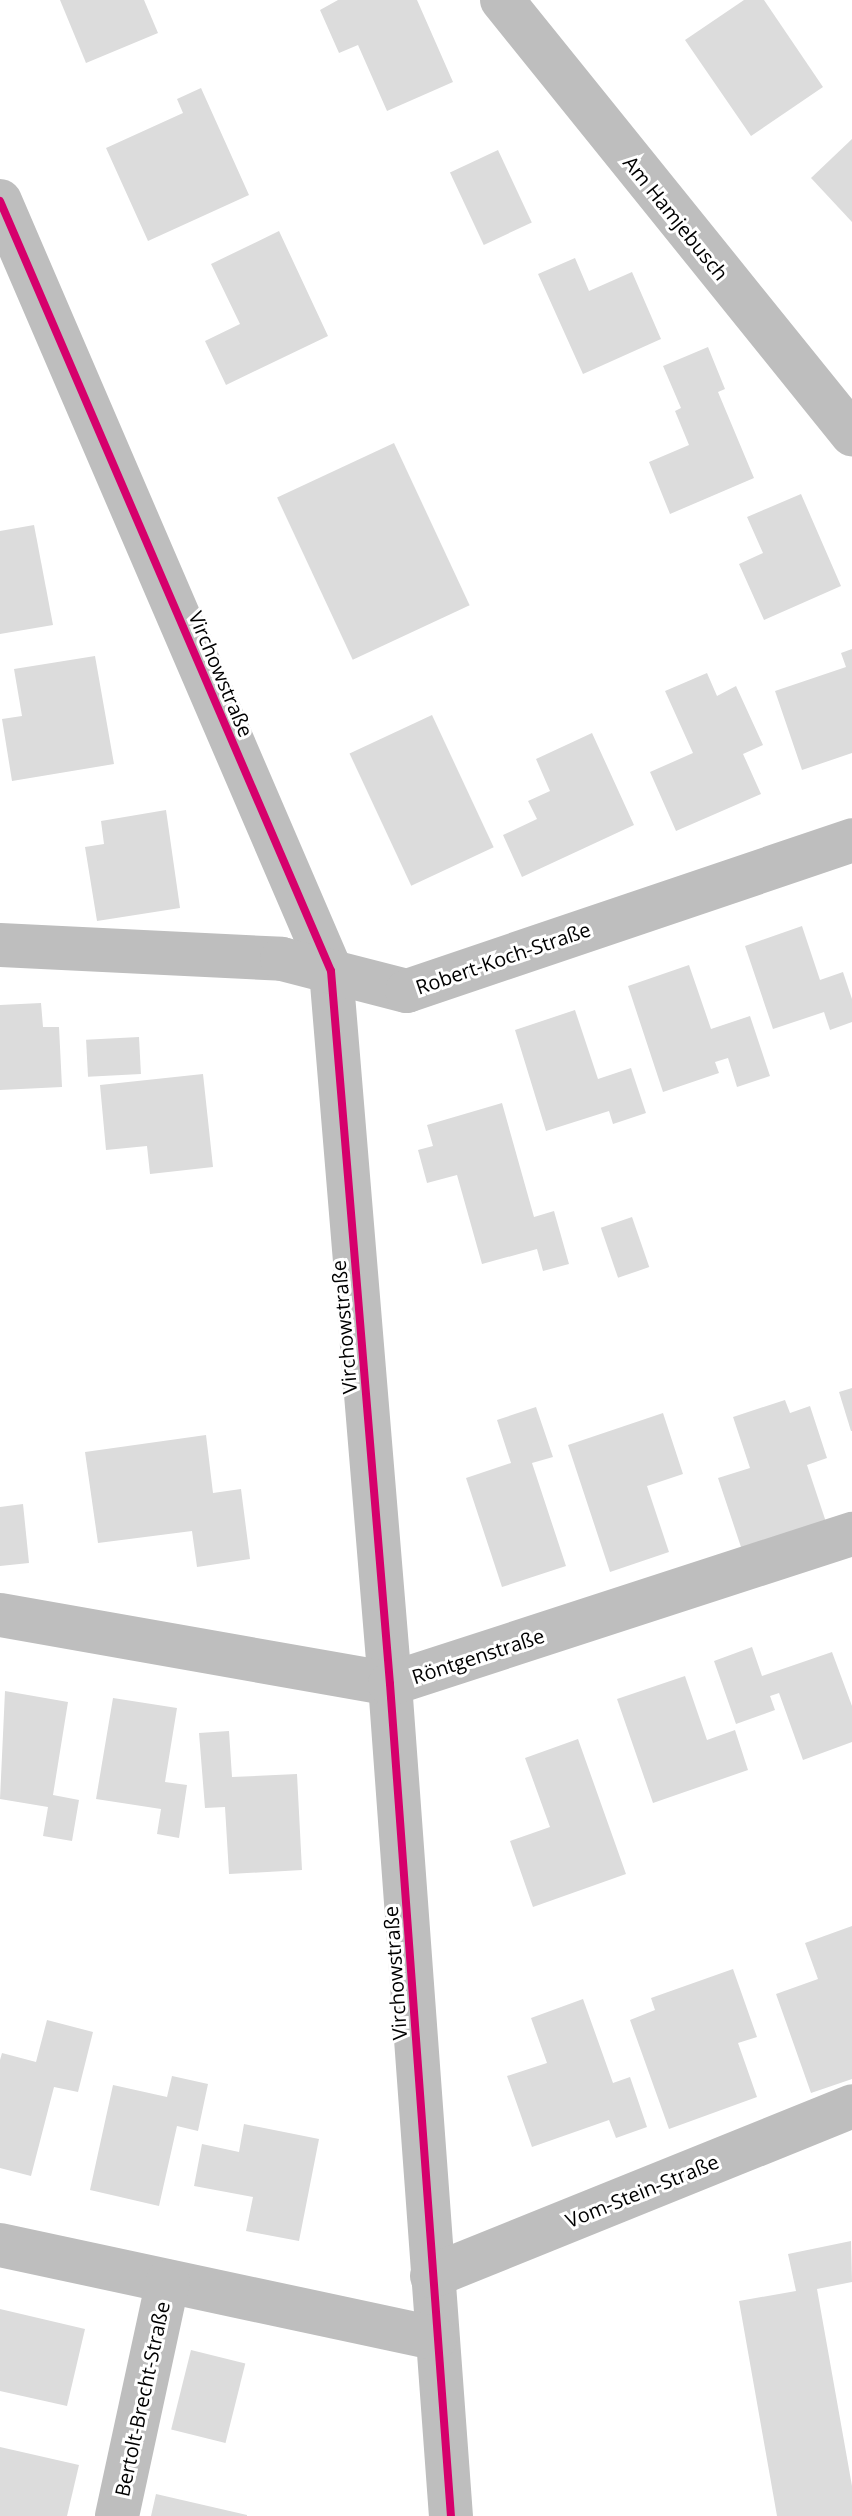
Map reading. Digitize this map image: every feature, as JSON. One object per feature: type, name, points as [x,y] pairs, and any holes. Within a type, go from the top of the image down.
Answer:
[{"type":"street","name":"Am Hamjebusch","points":[[502,0],[852,434]]},
{"type":"street","name":"Virchowstraße","points":[[0,201],[331,971],[390,1684],[435,2338],[451,2516]]},
{"type":"street","name":"Robert-Koch-Straße","points":[[0,945],[282,959],[407,991],[852,840]]},
{"type":"street","name":"Röntgenstraße","points":[[0,1615],[390,1684],[852,1534]]},
{"type":"street","name":"Vom-Stein-Straße","points":[[432,2276],[852,2106]]},
{"type":"street","points":[[0,2245],[435,2338]]},
{"type":"street","name":"Bertolt-Brecht-Straße","points":[[117,2516],[168,2281]]},
{"type":"building","points":[[60,0],[144,0],[158,33],[86,63]]},
{"type":"building","points":[[338,0],[417,0],[453,82],[387,111],[358,45],[339,53],[320,10]]},
{"type":"building","points":[[744,0],[764,0],[823,87],[751,136],[685,40]]},
{"type":"building","points":[[201,88],[249,195],[148,241],[106,148],[183,113],[177,99]]},
{"type":"building","points":[[852,139],[852,222],[811,178]]},
{"type":"building","points":[[498,150],[532,223],[484,245],[450,172]]},
{"type":"building","points":[[279,231],[328,336],[226,385],[205,341],[240,324],[211,264]]},
{"type":"building","points":[[575,258],[589,291],[632,272],[661,339],[583,374],[538,274]]},
{"type":"building","points":[[708,347],[725,389],[718,392],[754,478],[670,514],[649,462],[689,445],[675,411],[681,408],[663,366]]},
{"type":"building","points":[[394,443],[470,605],[353,660],[277,498]]},
{"type":"building","points":[[801,494],[841,586],[764,620],[739,564],[763,553],[747,517]]},
{"type":"building","points":[[34,525],[53,625],[0,634],[0,531]]},
{"type":"building","points":[[852,649],[852,753],[802,770],[775,691],[846,667],[841,653]]},
{"type":"building","points":[[95,656],[114,764],[12,781],[2,719],[22,716],[14,669]]},
{"type":"building","points":[[707,673],[717,696],[736,686],[763,745],[743,754],[761,794],[676,831],[650,772],[693,753],[665,691]]},
{"type":"building","points":[[432,715],[494,847],[411,886],[350,753]]},
{"type":"building","points":[[592,733],[634,825],[522,877],[503,835],[537,819],[528,801],[550,791],[536,759]]},
{"type":"building","points":[[166,810],[180,908],[97,921],[85,847],[104,844],[101,821]]},
{"type":"building","points":[[802,926],[820,980],[843,972],[852,999],[852,1022],[830,1030],[824,1012],[773,1029],[745,946]]},
{"type":"building","points":[[689,965],[711,1029],[750,1016],[770,1076],[737,1087],[728,1058],[715,1062],[719,1073],[663,1092],[628,986]]},
{"type":"building","points":[[41,1003],[43,1027],[59,1027],[62,1087],[0,1090],[0,1005]]},
{"type":"building","points":[[575,1010],[598,1079],[631,1068],[646,1113],[613,1124],[609,1111],[546,1131],[515,1030]]},
{"type":"building","points":[[139,1037],[141,1074],[88,1077],[86,1040]]},
{"type":"building","points":[[203,1074],[213,1167],[150,1174],[147,1146],[106,1150],[100,1085]]},
{"type":"building","points":[[502,1103],[534,1217],[554,1211],[569,1264],[543,1271],[537,1249],[482,1264],[457,1175],[427,1183],[418,1150],[433,1146],[427,1125]]},
{"type":"building","points":[[632,1217],[649,1267],[618,1278],[601,1228]]},
{"type":"building","points":[[852,1388],[852,1431],[851,1431],[839,1392]]},
{"type":"building","points":[[785,1400],[790,1413],[810,1406],[827,1458],[807,1465],[827,1525],[743,1553],[718,1478],[750,1468],[733,1417]]},
{"type":"building","points":[[536,1407],[553,1457],[532,1463],[566,1566],[502,1587],[466,1478],[511,1463],[497,1420]]},
{"type":"building","points":[[663,1413],[683,1474],[647,1486],[669,1552],[610,1572],[568,1445]]},
{"type":"building","points":[[206,1435],[213,1493],[241,1489],[250,1559],[197,1567],[192,1531],[98,1543],[85,1452]]},
{"type":"building","points":[[23,1504],[29,1563],[0,1566],[0,1507]]},
{"type":"building","points":[[752,1647],[762,1676],[832,1652],[852,1706],[852,1742],[803,1760],[779,1693],[770,1696],[775,1710],[736,1724],[714,1661]]},
{"type":"building","points":[[685,1676],[707,1740],[735,1730],[748,1770],[653,1803],[617,1699]]},
{"type":"building","points":[[5,1691],[68,1702],[53,1795],[79,1800],[72,1841],[43,1836],[48,1807],[0,1799]]},
{"type":"building","points":[[113,1698],[177,1708],[165,1782],[187,1785],[179,1838],[157,1834],[161,1809],[96,1799]]},
{"type":"building","points":[[229,1731],[232,1777],[297,1774],[302,1870],[229,1874],[225,1807],[205,1808],[199,1733]]},
{"type":"building","points":[[578,1739],[626,1874],[533,1907],[510,1841],[550,1827],[525,1758]]},
{"type":"building","points":[[852,1926],[852,2079],[811,2093],[776,1994],[818,1979],[805,1943]]},
{"type":"building","points":[[733,1969],[757,2037],[738,2043],[757,2097],[669,2129],[630,2020],[655,2010],[651,1998]]},
{"type":"building","points":[[583,1999],[613,2083],[630,2077],[647,2127],[616,2138],[609,2120],[532,2147],[507,2076],[547,2063],[531,2018]]},
{"type":"building","points":[[47,2020],[93,2032],[78,2092],[54,2087],[31,2176],[0,2168],[0,2060],[2,2053],[36,2062]]},
{"type":"building","points":[[172,2076],[208,2084],[198,2131],[177,2126],[159,2206],[90,2190],[113,2085],[167,2097]]},
{"type":"building","points":[[244,2124],[319,2139],[299,2241],[246,2231],[253,2197],[194,2186],[202,2144],[239,2152]]},
{"type":"building","points":[[851,2241],[852,2282],[817,2289],[852,2486],[852,2516],[777,2516],[739,2301],[796,2291],[788,2254]]},
{"type":"building","points":[[0,2309],[85,2329],[67,2406],[0,2391]]},
{"type":"building","points":[[191,2350],[245,2364],[225,2443],[171,2430]]},
{"type":"building","points":[[0,2447],[79,2465],[67,2516],[0,2516]]},
{"type":"building","points":[[156,2494],[247,2515],[247,2516],[151,2516]]},
{"type":"cycle path","points":[[0,201],[331,971],[390,1684],[451,2516]]}]
